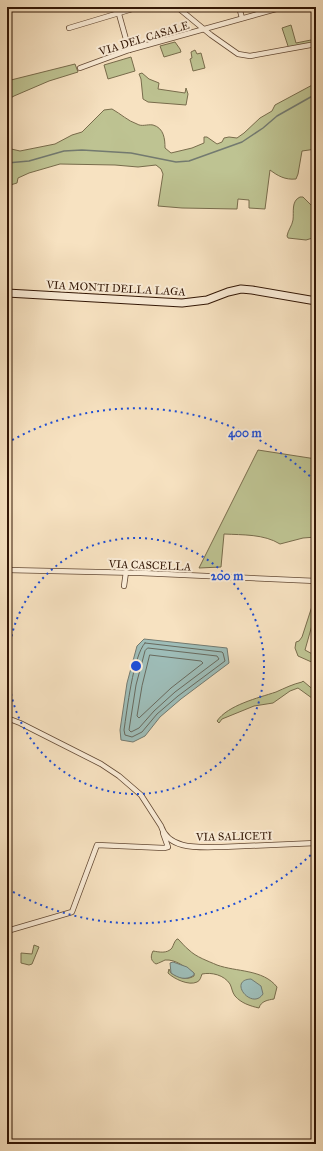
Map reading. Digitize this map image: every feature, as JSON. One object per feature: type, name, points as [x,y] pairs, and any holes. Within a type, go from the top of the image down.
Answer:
[{"type":"street","points":[[117,7],[129,50]]},
{"type":"street","points":[[69,28],[139,7]]},
{"type":"street","points":[[176,7],[203,29],[238,54],[244,56],[316,44]]},
{"type":"street","points":[[239,7],[242,18]]},
{"type":"street","name":"VIA DEL CASALE","points":[[80,68],[129,50],[283,7]]},
{"type":"street","name":"VIA MONTI DELLA LAGA","points":[[7,293],[182,303],[201,301],[243,289],[316,301]]},
{"type":"street","name":"VIA CASCELLA","points":[[7,570],[126,572],[316,581]]},
{"type":"street","points":[[124,586],[126,572]]},
{"type":"street","points":[[7,718],[20,723],[101,764],[119,776],[141,795],[161,826],[168,847],[97,845],[72,912],[7,931]]},
{"type":"street","name":"VIA SALICETI","points":[[161,826],[172,842],[191,846],[222,847],[316,843]]},
{"type":"green space","points":[[291,25],[296,43],[316,39],[316,43],[289,49],[282,28]]},
{"type":"green space","points":[[175,42],[181,52],[164,57],[160,46]]},
{"type":"green space","points":[[195,50],[197,54],[201,53],[205,68],[193,71],[190,59],[192,58],[191,52]]},
{"type":"green space","points":[[131,57],[135,71],[108,79],[104,65]]},
{"type":"green space","points":[[75,64],[78,72],[49,81],[7,100],[7,81]]},
{"type":"green space","points":[[142,73],[149,79],[159,83],[158,89],[185,93],[186,88],[188,94],[186,105],[148,102],[143,99],[139,74]]},
{"type":"green space","points":[[316,83],[316,149],[302,151],[296,179],[282,177],[270,170],[265,209],[249,208],[249,200],[238,199],[237,209],[158,206],[163,174],[161,169],[156,165],[138,167],[60,164],[29,173],[18,178],[17,183],[7,186],[7,148],[20,151],[55,144],[72,135],[82,132],[104,110],[112,109],[139,125],[157,126],[162,131],[165,141],[165,148],[171,153],[192,148],[204,143],[204,137],[207,137],[217,144],[222,142],[224,138],[237,138],[260,118],[272,111],[275,105]]},
{"type":"green space","points":[[300,197],[303,197],[316,210],[316,237],[306,240],[288,238],[287,236],[293,220],[295,201]]},
{"type":"green space","points":[[258,450],[316,459],[316,537],[303,538],[280,544],[267,538],[224,534],[221,567],[199,568]]},
{"type":"green space","points":[[316,594],[316,611],[305,650],[316,656],[316,664],[298,656],[295,648],[296,642],[302,637]]},
{"type":"green space","points":[[303,681],[316,692],[316,701],[298,688],[290,691],[273,703],[254,706],[222,719],[219,723],[217,721],[222,715],[236,706]]},
{"type":"green space","points":[[177,939],[186,948],[199,957],[217,965],[257,974],[271,981],[277,987],[274,999],[263,1002],[259,1008],[249,1005],[237,998],[230,984],[224,978],[210,973],[202,974],[199,981],[194,983],[174,978],[168,973],[169,969],[171,973],[182,978],[194,976],[194,973],[181,964],[169,960],[156,964],[153,962],[151,957],[153,951],[163,952],[170,950]]},
{"type":"green space","points":[[34,945],[39,947],[32,964],[29,965],[21,963],[21,953],[32,954]]},
{"type":"water","points":[[144,639],[227,648],[229,663],[181,699],[160,717],[145,736],[133,742],[121,740],[120,730],[127,683],[137,646]]},
{"type":"water","points":[[173,962],[187,967],[194,973],[194,975],[185,978],[174,975],[171,973],[170,963]]},
{"type":"water","points":[[251,979],[261,986],[263,994],[258,998],[253,999],[248,997],[241,989],[241,984],[244,981]]},
{"type":"waterway","points":[[7,163],[29,161],[64,151],[82,150],[131,153],[176,162],[189,161],[242,142],[263,128],[277,116],[316,94]]}]
